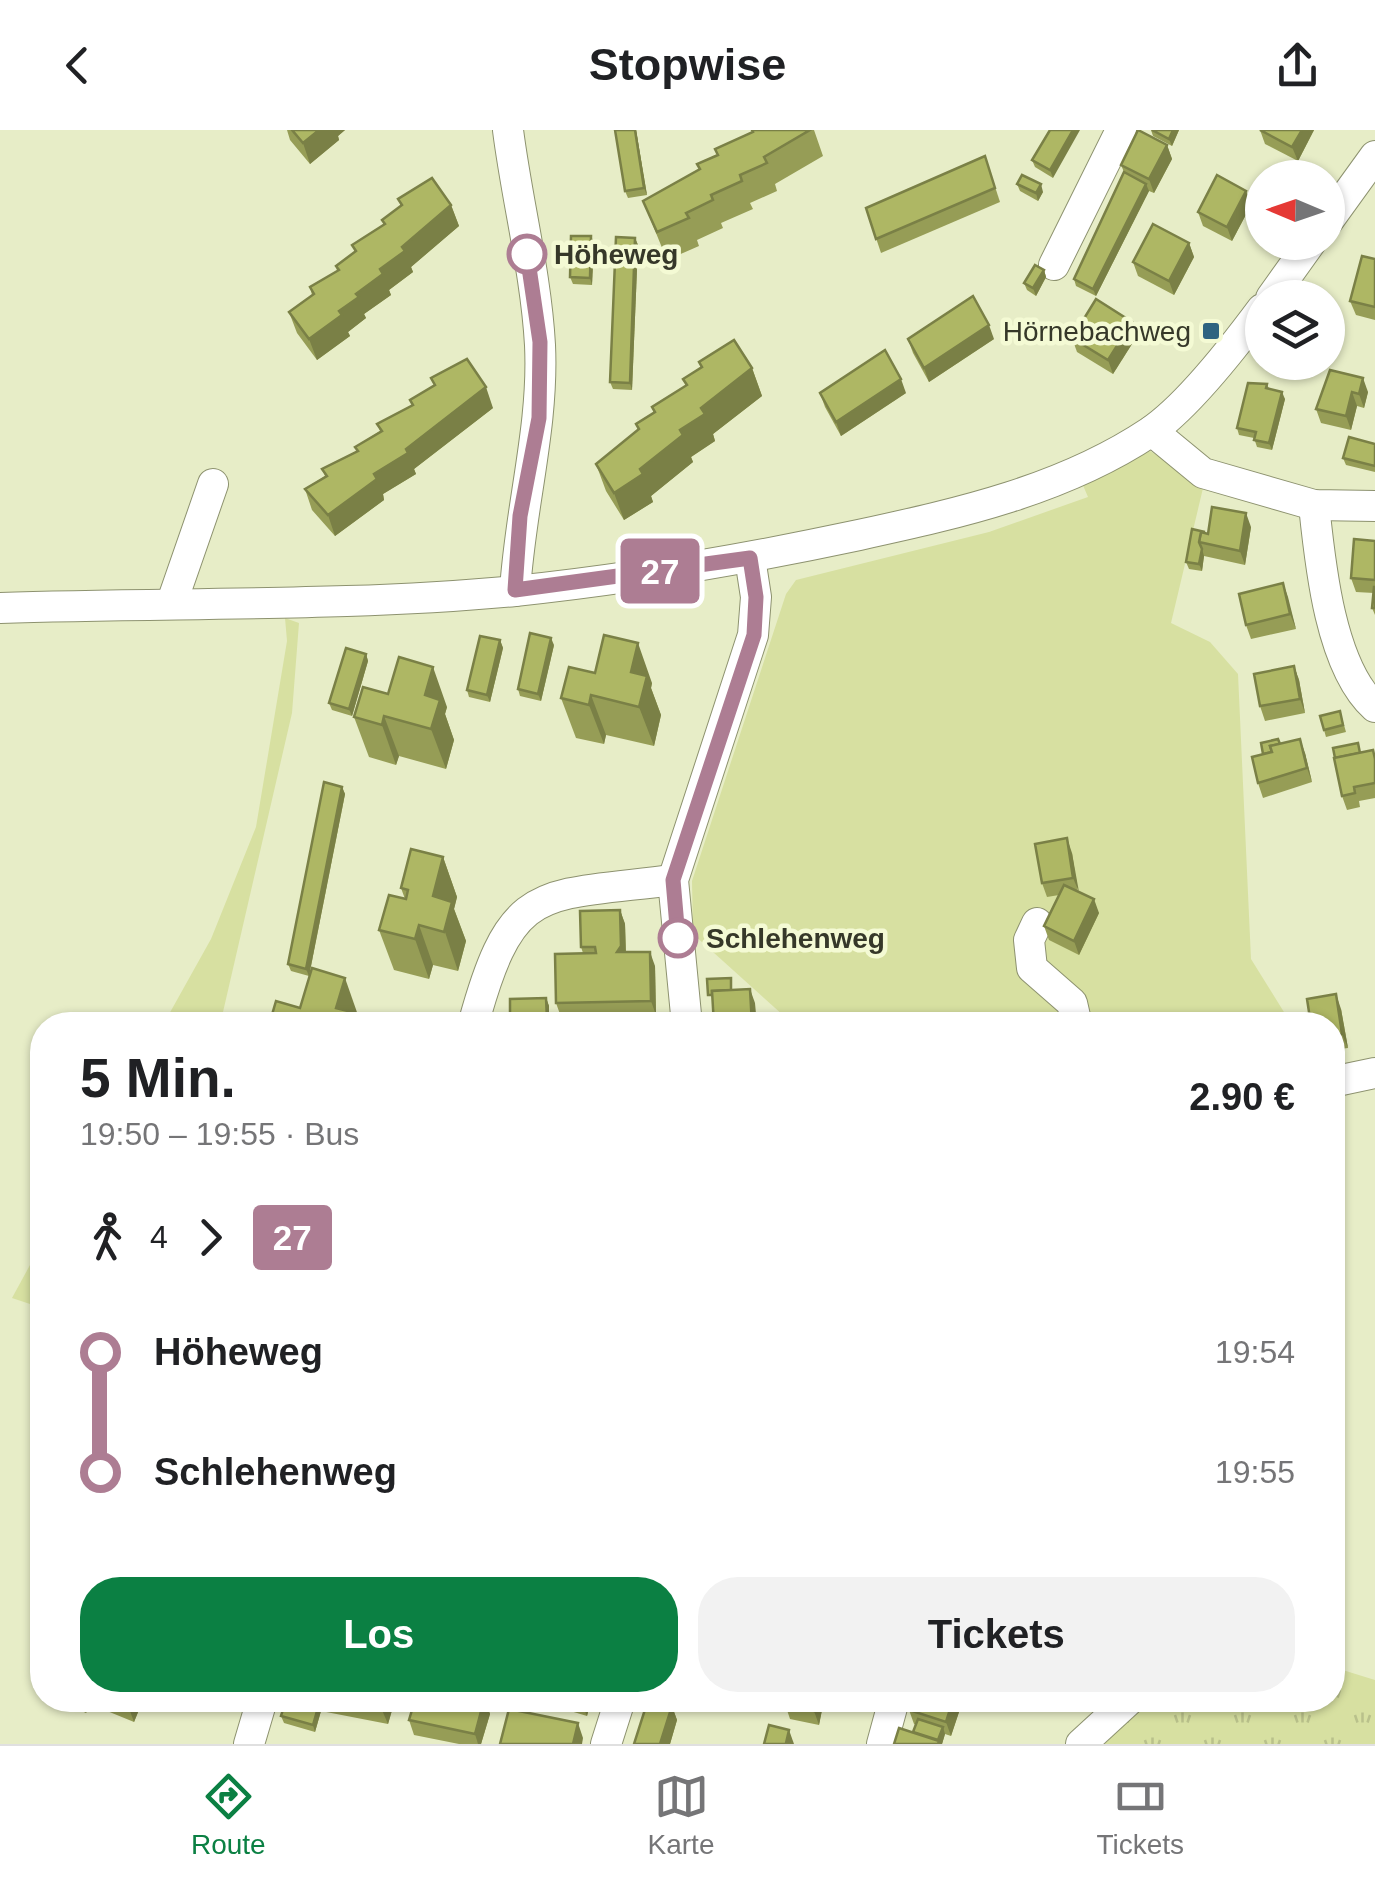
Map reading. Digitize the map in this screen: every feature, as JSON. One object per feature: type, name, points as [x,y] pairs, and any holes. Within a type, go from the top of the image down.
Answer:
[{"type":"street","points":[[508,130],[540,342],[539,418],[520,516],[515,590]]},
{"type":"street","points":[[1054,265],[1121,130]]},
{"type":"street","points":[[1345,197],[1375,156]]},
{"type":"street","points":[[0,608],[400,598],[515,590],[750,558],[985,507],[1055,481],[1152,431],[1245,331]]},
{"type":"street","points":[[1152,431],[1203,473],[1314,505],[1375,506]]},
{"type":"street","points":[[172,602],[213,484]]},
{"type":"street","points":[[1314,505],[1331,613],[1346,661],[1375,707]]},
{"type":"street","points":[[685,1012],[673,880],[754,635],[756,597],[750,558]]},
{"type":"street","points":[[476,1012],[496,946],[531,906],[570,893],[673,880]]},
{"type":"street","points":[[1037,922],[1030,940],[1032,968],[1072,1002],[1074,1012]]},
{"type":"street","points":[[1345,1080],[1375,1074]]},
{"type":"street","points":[[248,1744],[258,1712]]},
{"type":"street","points":[[606,1744],[616,1712]]},
{"type":"street","points":[[882,1744],[891,1712]]},
{"type":"street","points":[[1081,1744],[1116,1712]]},
{"type":"green space","points":[[1150,451],[1204,484],[1171,623],[1210,642],[1238,674],[1251,959],[1284,1012],[780,1012],[693,934],[692,881],[786,594],[796,580],[989,532],[1088,497],[1082,483]]},
{"type":"green space","points":[[285,618],[299,623],[292,713],[223,1012],[170,1012],[211,939],[256,827],[287,641]]},
{"type":"green space","points":[[30,1265],[30,1304],[12,1298]]},
{"type":"green space","points":[[1345,1671],[1375,1680],[1375,1744],[1098,1744],[1133,1712],[1345,1712]]},
{"type":"building","points":[[292,130],[319,130],[303,143]]},
{"type":"building","points":[[615,130],[635,130],[644,188],[625,191]]},
{"type":"building","points":[[752,130],[810,130],[764,157],[767,163],[740,175],[742,181],[711,195],[713,200],[686,213],[689,218],[657,232],[643,201],[700,169],[697,164],[718,155],[715,149]]},
{"type":"building","points":[[1050,130],[1073,130],[1050,170],[1032,160]]},
{"type":"building","points":[[1138,130],[1167,145],[1149,179],[1121,165]]},
{"type":"building","points":[[1152,130],[1173,130],[1169,139]]},
{"type":"building","points":[[1260,130],[1302,130],[1292,147]]},
{"type":"building","points":[[985,156],[995,188],[876,239],[866,208]]},
{"type":"building","points":[[1124,172],[1146,184],[1093,289],[1074,279]]},
{"type":"building","points":[[1022,175],[1041,184],[1036,193],[1017,184]]},
{"type":"building","points":[[1217,175],[1245,190],[1227,227],[1198,212]]},
{"type":"building","points":[[432,178],[451,205],[402,247],[405,251],[380,269],[383,274],[339,311],[342,315],[309,339],[289,312],[314,294],[310,287],[339,270],[336,266],[356,251],[352,245],[385,224],[382,220],[402,205],[398,199]]},
{"type":"building","points":[[1153,224],[1189,243],[1169,281],[1133,262]]},
{"type":"building","points":[[571,236],[591,236],[590,278],[570,277]]},
{"type":"building","points":[[616,237],[635,238],[630,383],[610,382]]},
{"type":"building","points":[[1362,256],[1375,259],[1375,307],[1350,301]]},
{"type":"building","points":[[1035,265],[1044,270],[1033,288],[1024,283]]},
{"type":"building","points":[[973,296],[989,325],[924,368],[908,339]]},
{"type":"building","points":[[1096,299],[1132,322],[1108,360],[1072,338]]},
{"type":"building","points":[[734,340],[752,368],[701,408],[705,414],[680,430],[683,435],[640,469],[643,474],[614,493],[596,464],[639,429],[636,424],[655,412],[652,407],[687,385],[683,379],[702,367],[699,362]]},
{"type":"building","points":[[885,350],[901,379],[836,422],[820,393]]},
{"type":"building","points":[[467,359],[486,387],[328,515],[305,489],[327,476],[322,469],[358,451],[355,447],[382,431],[377,424],[413,405],[410,400],[435,385],[431,378]]},
{"type":"building","points":[[1345,374],[1363,378],[1359,394],[1352,392],[1346,416],[1316,409],[1326,380],[1345,380]]},
{"type":"building","points":[[1248,383],[1267,384],[1266,388],[1282,392],[1269,443],[1254,440],[1256,432],[1237,428]]},
{"type":"building","points":[[1349,437],[1375,444],[1375,466],[1343,458]]},
{"type":"building","points":[[1212,507],[1246,513],[1240,551],[1199,542],[1201,532],[1208,534]]},
{"type":"building","points":[[1192,529],[1205,532],[1201,532],[1199,542],[1199,564],[1186,562]]},
{"type":"building","points":[[1354,539],[1375,541],[1375,580],[1351,578]]},
{"type":"building","points":[[1283,583],[1290,614],[1246,625],[1239,594]]},
{"type":"building","points":[[530,633],[551,638],[538,694],[518,689]]},
{"type":"building","points":[[604,635],[638,643],[631,672],[647,676],[639,707],[591,695],[589,705],[561,698],[569,667],[595,673]]},
{"type":"building","points":[[480,636],[500,640],[487,695],[467,690]]},
{"type":"building","points":[[346,648],[366,654],[349,709],[329,703]]},
{"type":"building","points":[[399,657],[433,667],[425,695],[440,700],[431,729],[384,716],[382,725],[354,717],[363,687],[388,694]]},
{"type":"building","points":[[1294,666],[1300,699],[1260,706],[1254,674]]},
{"type":"building","points":[[1340,711],[1343,725],[1324,730],[1320,716]]},
{"type":"building","points":[[1278,739],[1280,744],[1270,746],[1272,752],[1263,754],[1261,743]]},
{"type":"building","points":[[1300,739],[1307,768],[1258,783],[1252,757],[1272,752],[1270,746]]},
{"type":"building","points":[[1358,743],[1360,753],[1335,758],[1333,748]]},
{"type":"building","points":[[1373,750],[1375,783],[1354,787],[1355,793],[1342,796],[1334,758]]},
{"type":"building","points":[[324,782],[342,787],[306,969],[288,964]]},
{"type":"building","points":[[1067,838],[1073,878],[1042,883],[1035,844]]},
{"type":"building","points":[[411,849],[443,857],[433,896],[452,902],[444,932],[419,925],[415,939],[379,930],[389,895],[406,899],[408,890],[401,888]]},
{"type":"building","points":[[1064,885],[1094,899],[1074,941],[1044,926]]},
{"type":"building","points":[[620,910],[621,946],[617,952],[650,952],[651,1001],[556,1003],[555,954],[596,953],[595,947],[581,947],[580,911]]},
{"type":"building","points":[[312,968],[345,978],[336,1008],[348,1012],[273,1012],[276,1001],[300,1008]]},
{"type":"building","points":[[731,978],[731,990],[712,991],[708,995],[707,979]]},
{"type":"building","points":[[750,989],[751,1012],[713,1012],[712,991]]},
{"type":"building","points":[[1336,994],[1339,1012],[1309,1012],[1307,999]]},
{"type":"building","points":[[546,998],[547,1012],[510,1012],[510,999]]},
{"type":"building","points":[[282,1712],[317,1712],[313,1725],[281,1716]]},
{"type":"building","points":[[411,1712],[481,1712],[475,1734],[409,1720]]},
{"type":"building","points":[[508,1712],[578,1723],[573,1744],[500,1744]]},
{"type":"building","points":[[644,1712],[670,1712],[660,1744],[634,1744]]},
{"type":"building","points":[[915,1712],[949,1712],[946,1722]]},
{"type":"building","points":[[918,1719],[943,1727],[938,1740],[913,1732]]},
{"type":"building","points":[[769,1725],[789,1730],[786,1743],[790,1744],[764,1744]]},
{"type":"building","points":[[899,1728],[939,1741],[938,1744],[894,1744]]},
{"type":"bus line","name":"27","points":[[527,254],[540,342],[539,418],[520,516],[515,590],[750,558],[756,597],[754,635],[673,880],[678,938]]},
{"type":"place","name":"Höheweg","points":[[527,254]]},
{"type":"place","name":"Hörnebachweg","points":[[1211,331]]},
{"type":"place","name":"Schlehenweg","points":[[678,938]]}]
